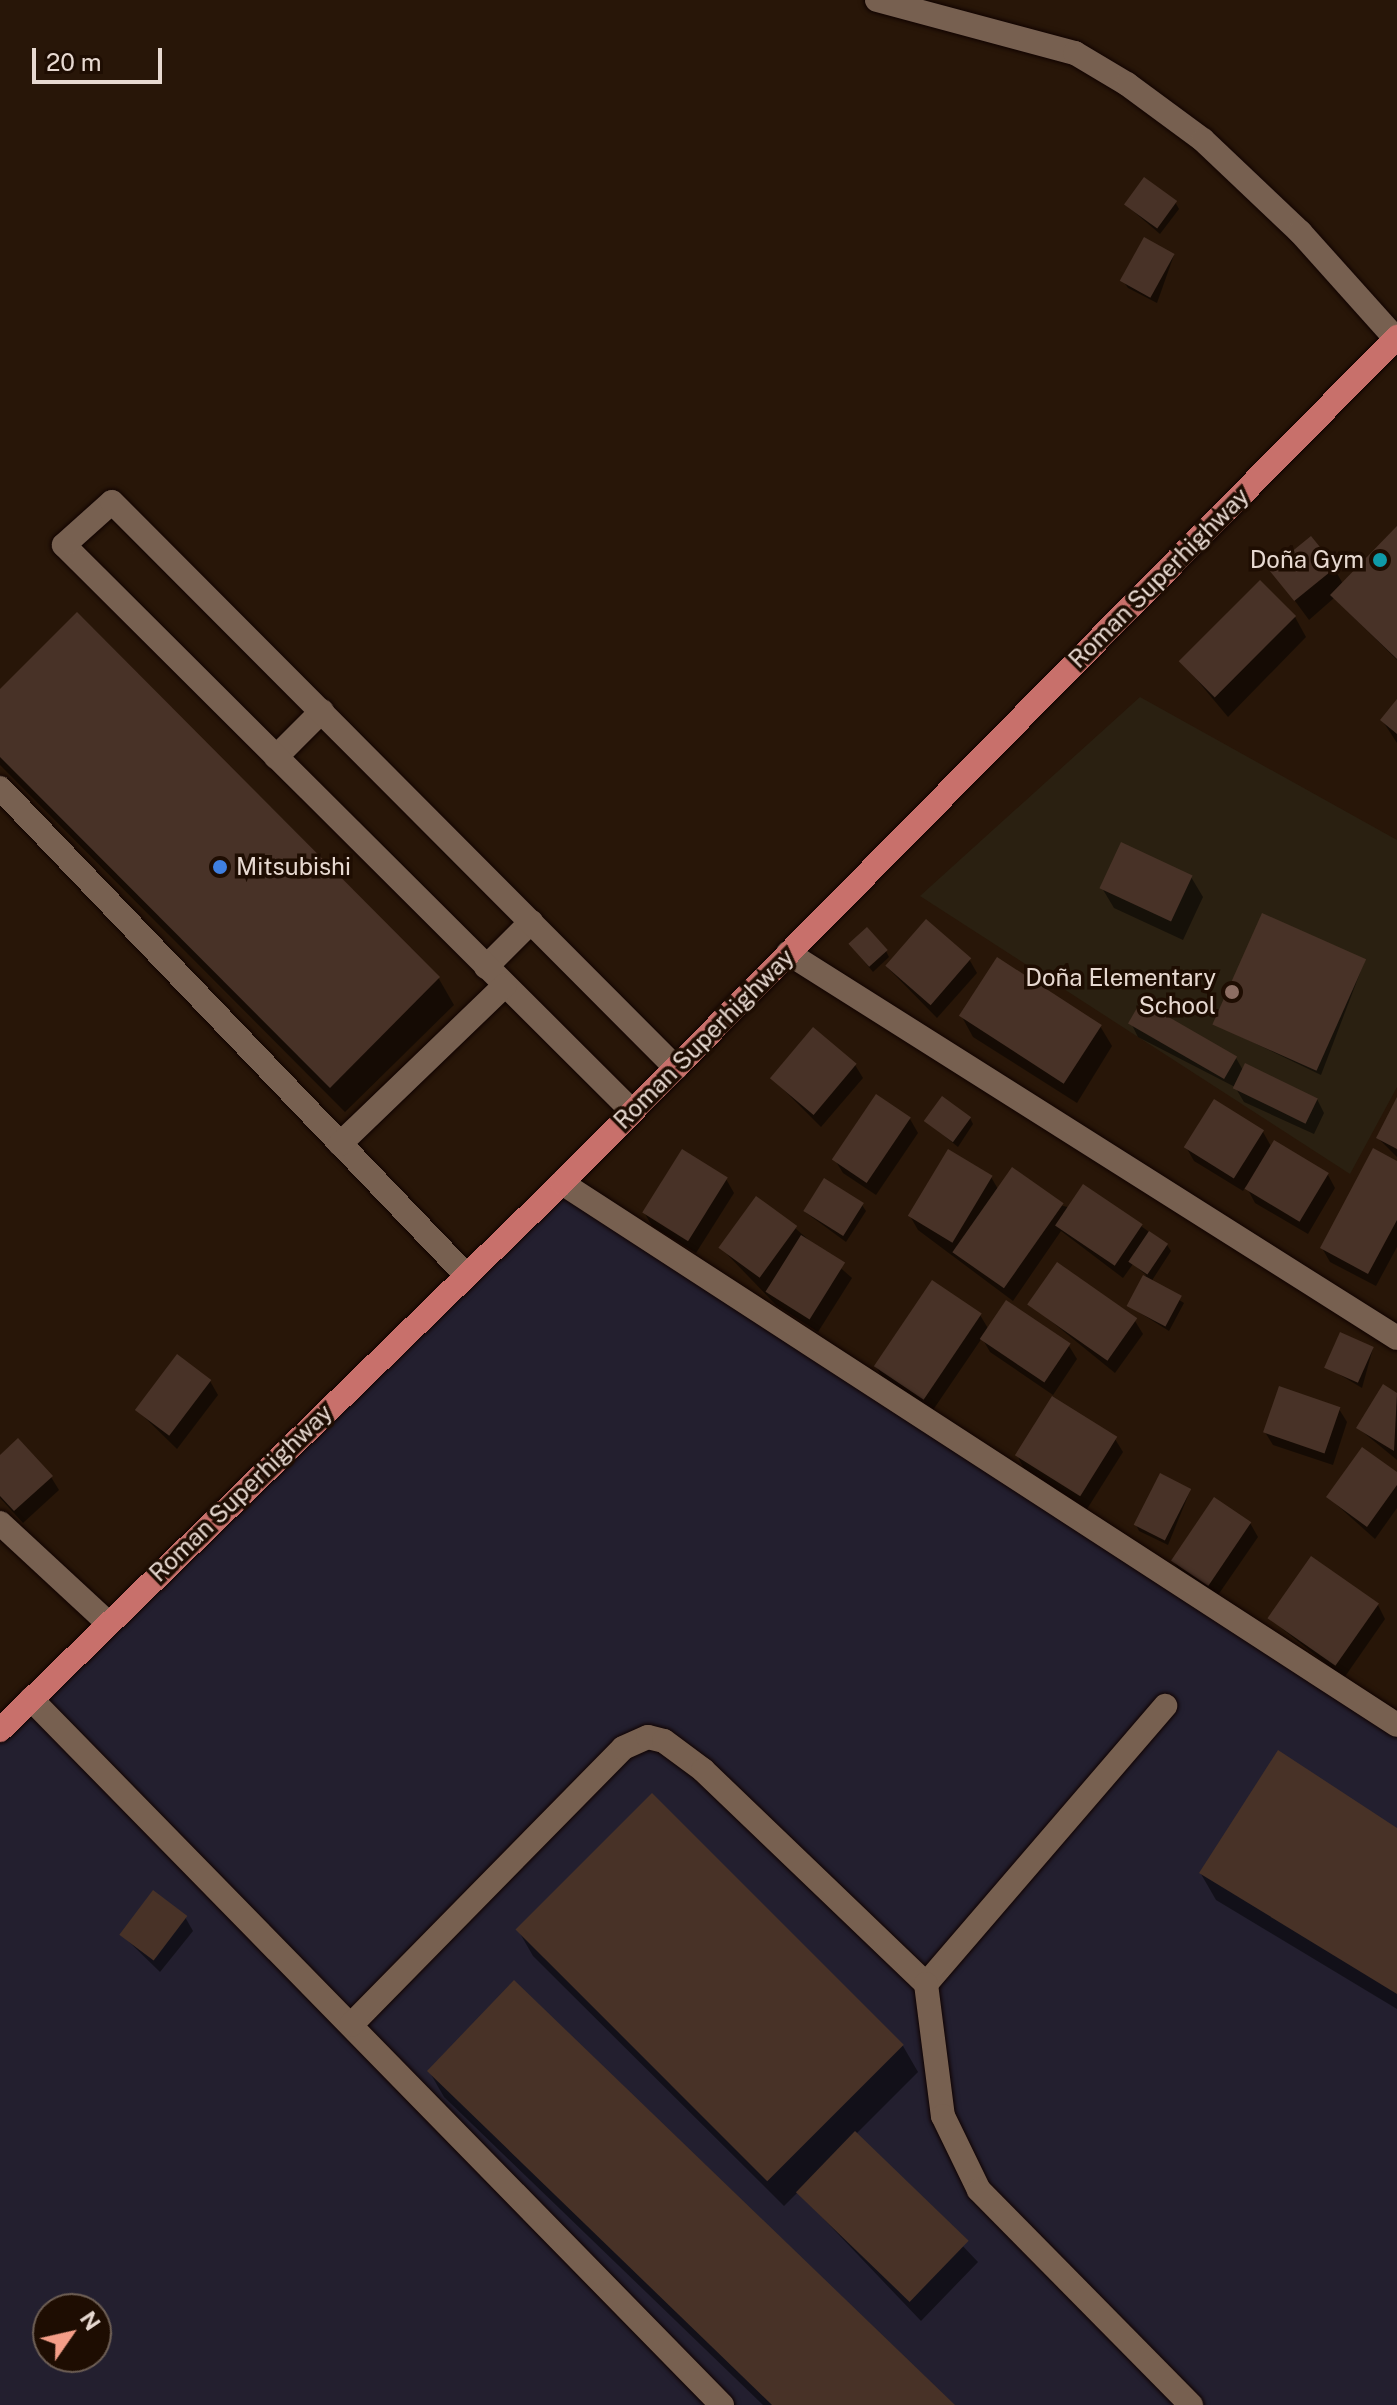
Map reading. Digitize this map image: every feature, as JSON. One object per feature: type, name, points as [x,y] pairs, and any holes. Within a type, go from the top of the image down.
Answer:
[{"type":"main road","name":"Roman Superhighway","points":[[0,1730],[107,1622],[562,1183],[1396,338]]},
{"type":"street","points":[[877,0],[1075,53],[1127,84],[1257,191],[1396,338]]},
{"type":"street","points":[[632,1111],[64,545],[112,502],[676,1068]]},
{"type":"street","points":[[276,757],[322,711]]},
{"type":"street","points":[[0,788],[467,1276]]},
{"type":"street","points":[[486,967],[531,922]]},
{"type":"street","points":[[788,953],[1397,1338]]},
{"type":"street","points":[[340,1144],[505,985]]},
{"type":"street","points":[[562,1183],[1397,1725]]},
{"type":"street","points":[[0,1523],[107,1622]]},
{"type":"street","points":[[31,1699],[722,2405]]},
{"type":"street","points":[[926,1984],[1165,1706]]},
{"type":"street","points":[[351,2025],[623,1748],[648,1737],[703,1770],[926,1984],[943,2116],[979,2190],[1191,2405]]},
{"type":"shaded area","name":"Doña Elementary School","points":[[1140,697],[1397,840],[1397,1087],[1350,1174],[920,896]]},
{"type":"shaded area","points":[[562,1183],[1397,1720],[1397,2405],[0,2405],[0,1743]]},
{"type":"building","points":[[1144,177],[1177,201],[1157,229],[1124,205]]},
{"type":"building","points":[[1144,237],[1175,254],[1150,298],[1120,281]]},
{"type":"building","name":"Doña Gym","points":[[1397,526],[1397,659],[1330,595]]},
{"type":"building","points":[[1311,536],[1336,567],[1294,601],[1269,570]]},
{"type":"building","points":[[1260,580],[1296,616],[1215,697],[1179,661]]},
{"type":"building","name":"Mitsubishi","points":[[77,612],[440,977],[330,1088],[0,757],[0,689]]},
{"type":"building","points":[[1397,699],[1397,734],[1380,720]]},
{"type":"building","points":[[1121,842],[1193,875],[1171,922],[1099,888]]},
{"type":"building","points":[[1262,913],[1366,959],[1317,1071],[1212,1024]]},
{"type":"building","points":[[926,919],[971,958],[931,1005],[885,966]]},
{"type":"building","points":[[867,927],[888,950],[869,967],[848,944]]},
{"type":"building","points":[[997,957],[1102,1025],[1064,1084],[959,1016]]},
{"type":"building","points":[[1141,1001],[1237,1056],[1224,1079],[1128,1024]]},
{"type":"building","points":[[813,1027],[857,1064],[814,1115],[770,1078]]},
{"type":"building","points":[[1245,1063],[1318,1099],[1306,1124],[1233,1088]]},
{"type":"building","points":[[876,1094],[911,1117],[867,1183],[832,1159]]},
{"type":"building","points":[[942,1096],[971,1117],[953,1142],[924,1121]]},
{"type":"building","points":[[1397,1097],[1397,1149],[1376,1138]]},
{"type":"building","points":[[1214,1099],[1264,1130],[1234,1179],[1184,1147]]},
{"type":"building","points":[[1274,1140],[1329,1173],[1300,1222],[1245,1189]]},
{"type":"building","points":[[1373,1148],[1397,1161],[1397,1220],[1368,1274],[1320,1248]]},
{"type":"building","points":[[682,1149],[728,1178],[688,1241],[642,1213]]},
{"type":"building","points":[[948,1149],[993,1176],[952,1243],[908,1216]]},
{"type":"building","points":[[1012,1167],[1064,1203],[1004,1288],[952,1252]]},
{"type":"building","points":[[824,1178],[864,1203],[843,1236],[803,1211]]},
{"type":"building","points":[[1083,1184],[1143,1224],[1115,1266],[1055,1225]]},
{"type":"building","points":[[756,1196],[797,1226],[760,1278],[718,1248]]},
{"type":"building","points":[[1149,1231],[1168,1244],[1147,1275],[1128,1262]]},
{"type":"building","points":[[801,1235],[845,1263],[810,1319],[765,1292]]},
{"type":"building","points":[[1057,1262],[1137,1318],[1107,1361],[1027,1305]]},
{"type":"building","points":[[1143,1275],[1182,1296],[1165,1327],[1127,1306]]},
{"type":"building","points":[[932,1280],[982,1314],[924,1400],[874,1366]]},
{"type":"building","points":[[1006,1300],[1071,1344],[1044,1383],[980,1339]]},
{"type":"building","points":[[1340,1332],[1374,1347],[1358,1383],[1324,1368]]},
{"type":"building","points":[[177,1354],[211,1380],[169,1436],[135,1410]]},
{"type":"building","points":[[1383,1384],[1397,1393],[1394,1451],[1356,1428]]},
{"type":"building","points":[[1279,1386],[1340,1407],[1325,1453],[1263,1432]]},
{"type":"building","points":[[1052,1396],[1117,1437],[1080,1496],[1015,1455]]},
{"type":"building","points":[[18,1438],[53,1476],[14,1511],[0,1496],[0,1455]]},
{"type":"building","points":[[1362,1447],[1397,1472],[1397,1485],[1367,1527],[1326,1497]]},
{"type":"building","points":[[1160,1473],[1191,1489],[1165,1541],[1134,1525]]},
{"type":"building","points":[[1214,1497],[1251,1522],[1208,1586],[1171,1561]]},
{"type":"building","points":[[1311,1556],[1379,1604],[1335,1666],[1267,1618]]},
{"type":"building","points":[[1278,1750],[1397,1828],[1397,1994],[1199,1873]]},
{"type":"building","points":[[652,1793],[904,2045],[767,2181],[516,1929]]},
{"type":"building","points":[[153,1890],[187,1916],[154,1961],[119,1935]]},
{"type":"building","points":[[514,1980],[955,2405],[772,2405],[427,2071]]},
{"type":"building","points":[[855,2131],[969,2241],[910,2302],[796,2192]]},
{"type":"place","name":"Doña Gym","points":[[1380,560]]},
{"type":"place","name":"Mitsubishi","points":[[220,867]]},
{"type":"place","name":"Doña Elementary School","points":[[1232,992]]}]
